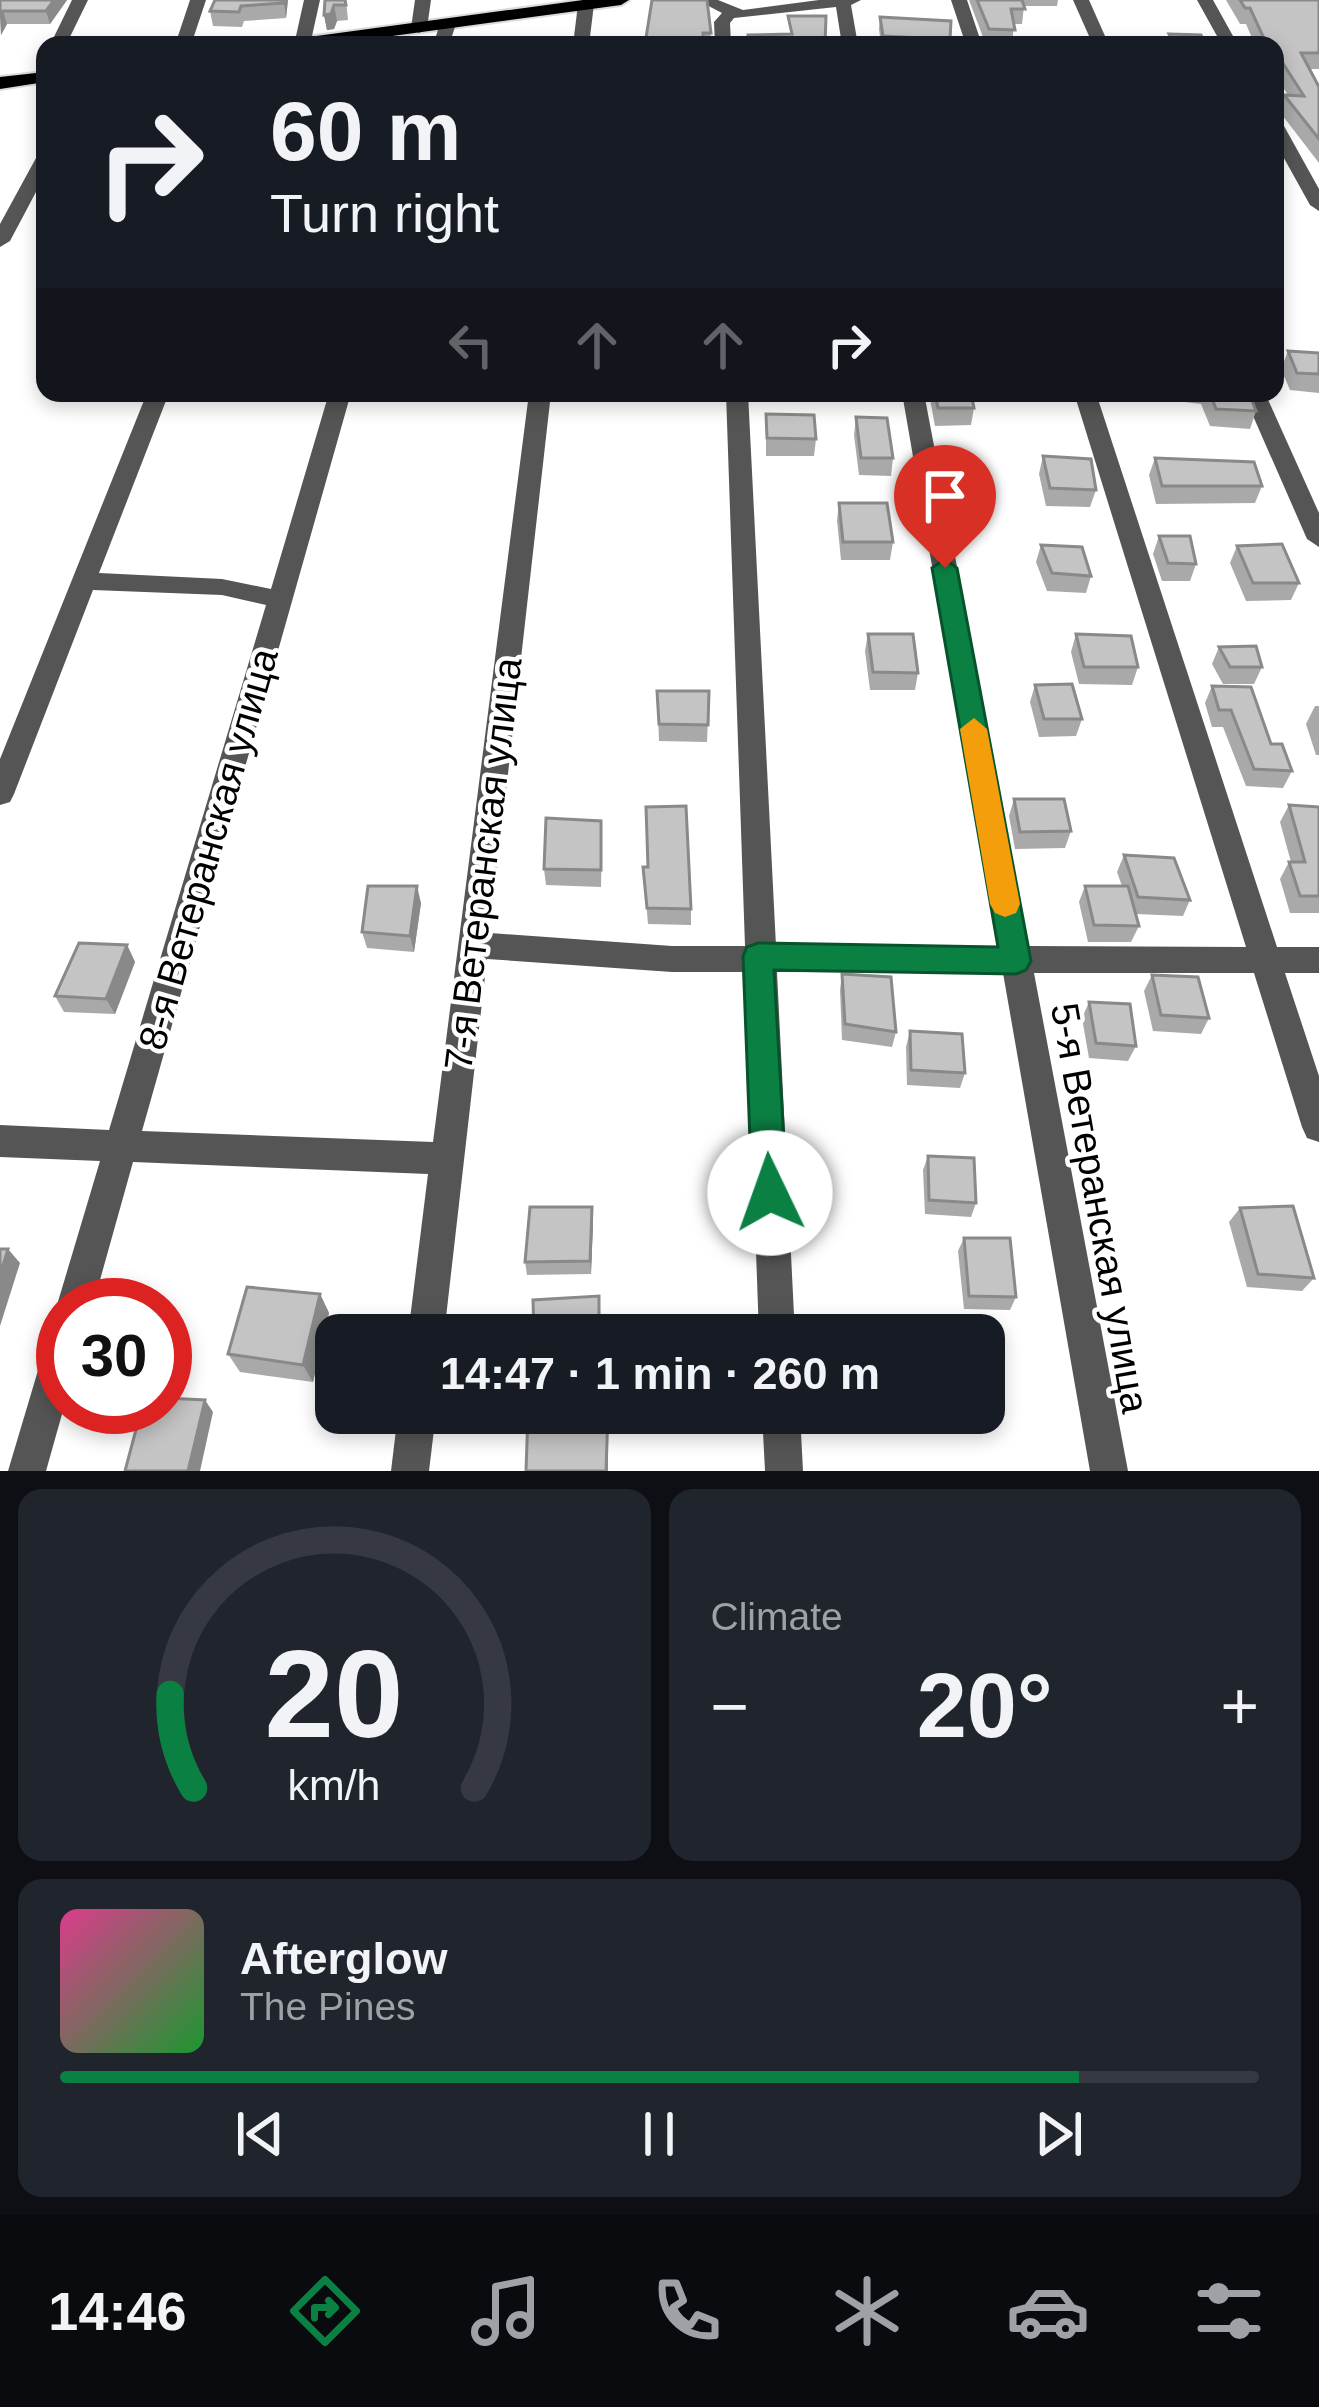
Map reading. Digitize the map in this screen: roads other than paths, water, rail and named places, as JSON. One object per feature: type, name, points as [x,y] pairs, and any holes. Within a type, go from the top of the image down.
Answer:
[{"type":"main road","points":[[358,36],[544,5],[621,0]]},
{"type":"main road","points":[[0,83],[36,77]]},
{"type":"street","points":[[62,36],[80,0]]},
{"type":"street","points":[[186,36],[198,0]]},
{"type":"street","points":[[300,36],[312,0]]},
{"type":"street","points":[[418,28],[423,0]]},
{"type":"street","points":[[705,0],[729,14],[755,15],[848,1],[850,36]]},
{"type":"street","points":[[959,0],[971,36]]},
{"type":"street","points":[[1081,0],[1097,36]]},
{"type":"street","points":[[1204,0],[1225,36]]},
{"type":"street","points":[[582,36],[586,4]]},
{"type":"street","points":[[723,36],[722,22],[729,14]]},
{"type":"street","points":[[444,36],[448,24]]},
{"type":"street","points":[[1284,142],[1319,205]]},
{"type":"street","points":[[0,241],[36,175]]},
{"type":"street","points":[[0,794],[154,402]]},
{"type":"street","name":"8-я Ветеранская улица","points":[[83,1278],[337,402]]},
{"type":"street","name":"7-я Ветеранская улица","points":[[429,1314],[539,402]]},
{"type":"street","points":[[736,402],[776,1314]]},
{"type":"street","name":"5-я Ветеранская улица","points":[[915,402],[1109,1471]]},
{"type":"street","points":[[1088,402],[1319,1126]]},
{"type":"street","points":[[1259,402],[1319,539]]},
{"type":"street","points":[[82,581],[222,586],[280,599]]},
{"type":"street","points":[[473,945],[672,959],[1319,960]]},
{"type":"street","points":[[0,1141],[447,1159]]},
{"type":"street","points":[[27,1471],[38,1434]]},
{"type":"street","points":[[410,1471],[414,1434]]},
{"type":"street","points":[[782,1434],[784,1471]]}]
